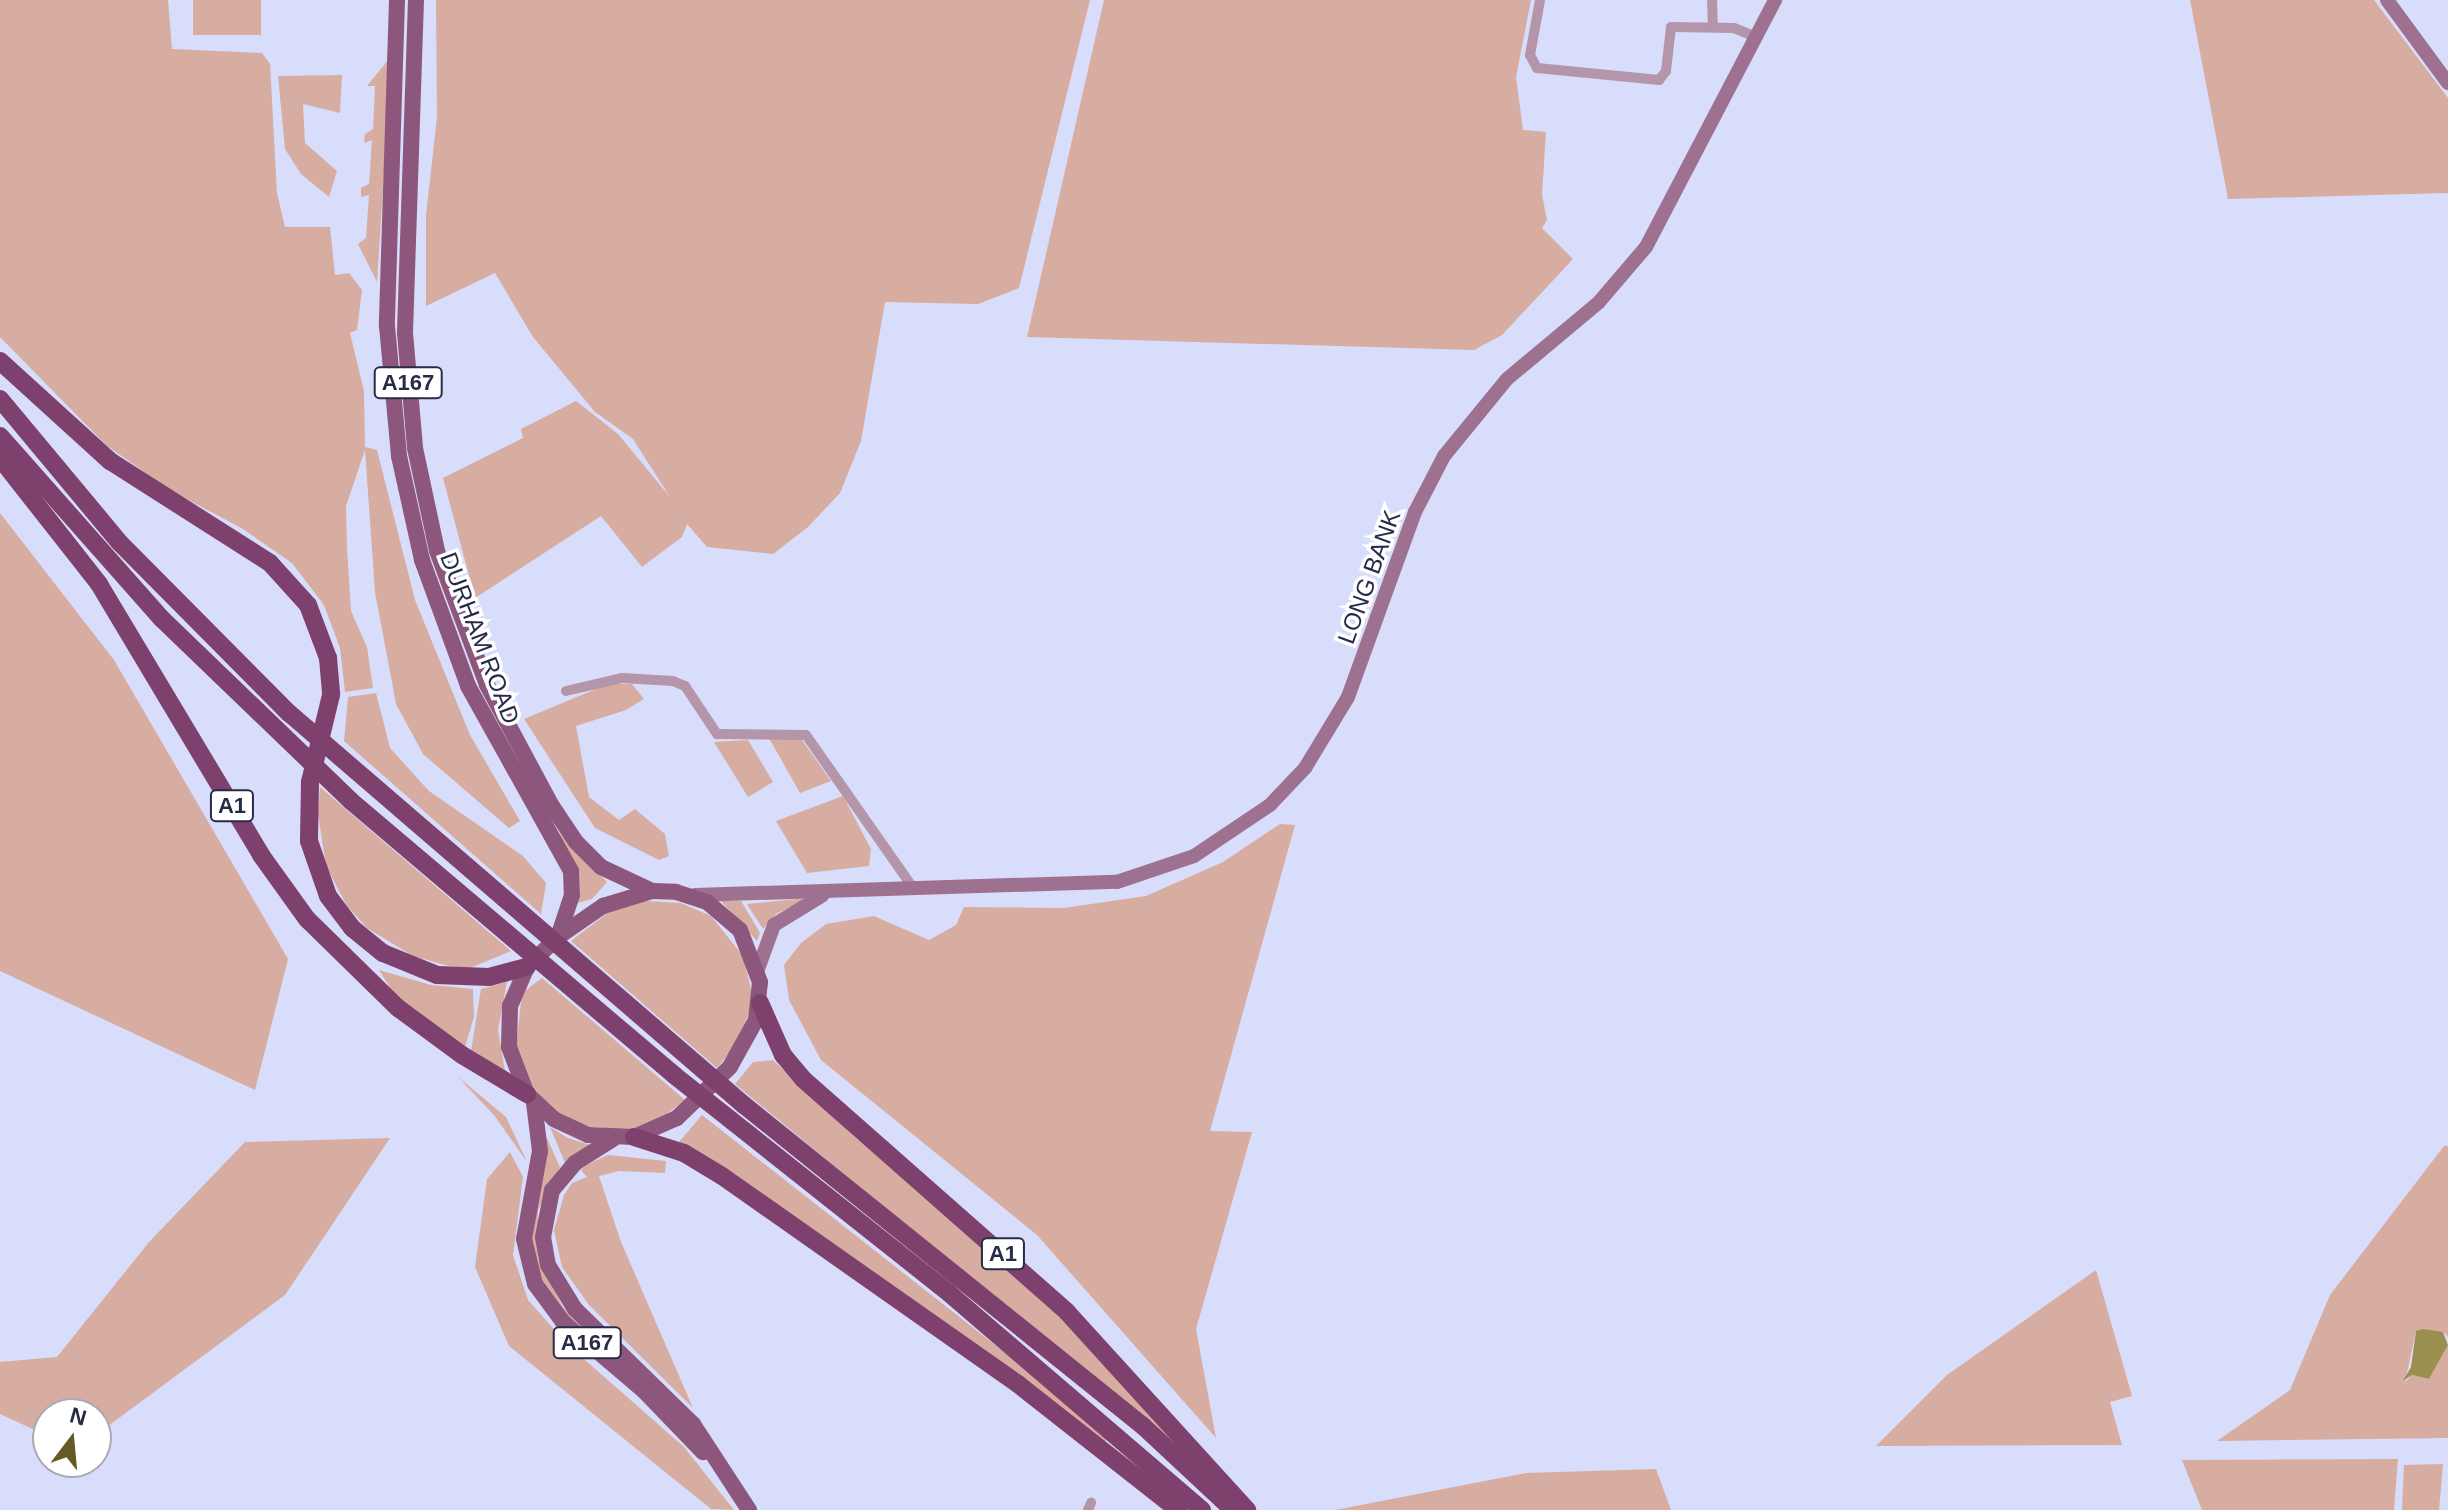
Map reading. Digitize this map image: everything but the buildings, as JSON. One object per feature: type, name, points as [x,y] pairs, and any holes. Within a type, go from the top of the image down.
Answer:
[{"type":"highway","points":[[0,361],[110,461],[270,563],[308,605],[324,639],[331,686],[307,801],[309,841],[324,888],[352,928],[383,953],[437,975],[489,977],[527,967]]},
{"type":"highway","name":"A1","points":[[0,399],[120,543],[289,713],[688,1058],[1143,1426],[1233,1510]]},
{"type":"highway","name":"A1","points":[[0,436],[114,568],[279,735],[351,801],[674,1075],[950,1294],[1202,1510]]},
{"type":"highway","name":"A1","points":[[0,458],[114,607],[261,855],[307,919],[398,1008],[531,1098]]},
{"type":"highway","name":"A1","points":[[760,1003],[783,1055],[803,1079],[1067,1312],[1247,1510]]},
{"type":"highway","points":[[634,1137],[684,1153],[722,1176],[1018,1384],[1178,1510]]},
{"type":"main road","name":"DURHAM ROAD","points":[[397,0],[387,326],[399,456],[422,560],[468,686],[571,871],[572,895],[558,937]]},
{"type":"main road","name":"DURHAM ROAD","points":[[416,0],[405,333],[415,448],[437,551],[487,685],[552,806],[576,842],[601,867],[652,891]]},
{"type":"main road","name":"LONG BANK","points":[[687,895],[911,885],[1076,887],[1117,882],[1194,856],[1270,805],[1305,768],[1348,697],[1415,512],[1444,456],[1507,379],[1599,302],[1646,247],[1775,0]]},
{"type":"main road","points":[[2387,0],[2448,83]]},
{"type":"main road","name":"LONG BANK","points":[[758,969],[774,925],[795,908],[835,890]]},
{"type":"main road","name":"A167","points":[[531,1098],[565,1126],[613,1139],[634,1137],[677,1118],[710,1089],[743,1049],[760,1003],[758,969],[740,930],[725,914],[687,895],[652,891],[603,906],[558,937],[527,967],[510,1006],[507,1034],[531,1098],[540,1151],[524,1239],[542,1297],[563,1322],[663,1409],[734,1485]]},
{"type":"main road","name":"A167","points":[[613,1139],[575,1163],[552,1190],[543,1237],[548,1265],[575,1309],[693,1424],[749,1510]]},
{"type":"street","points":[[1540,0],[1530,55],[1537,68],[1659,80],[1666,71],[1671,27],[1713,27],[1756,37]]},
{"type":"street","points":[[1712,0],[1713,27]]},
{"type":"street","points":[[566,691],[622,678],[673,681],[685,686],[717,734],[806,735],[911,885]]},
{"type":"shaded area","points":[[0,0],[168,0],[172,49],[262,53],[270,64],[277,193],[285,227],[330,227],[335,275],[349,273],[362,290],[357,330],[350,333],[364,391],[365,447],[377,450],[415,600],[470,735],[520,821],[509,828],[423,754],[396,704],[375,592],[365,450],[346,506],[347,548],[351,611],[367,647],[373,688],[345,692],[340,648],[324,605],[292,563],[243,529],[170,490],[106,445],[0,337]]},
{"type":"shaded area","points":[[193,0],[261,0],[261,35],[193,35]]},
{"type":"shaded area","points":[[436,0],[1090,0],[1019,288],[978,304],[885,302],[861,441],[840,493],[808,527],[773,554],[707,547],[687,524],[682,537],[642,567],[601,516],[475,598],[443,478],[523,438],[521,429],[576,401],[618,434],[670,497],[633,439],[595,412],[533,337],[495,273],[426,306],[426,215],[437,117]]},
{"type":"shaded area","points":[[1104,0],[1531,0],[1516,77],[1523,130],[1546,132],[1542,195],[1547,220],[1542,228],[1573,259],[1502,335],[1474,350],[1027,337]]},
{"type":"shaded area","points":[[2190,0],[2374,0],[2448,98],[2448,193],[2228,199]]},
{"type":"shaded area","points":[[388,60],[391,62],[377,282],[358,244],[366,238],[369,195],[361,197],[361,188],[369,184],[372,140],[364,143],[365,134],[373,129],[375,86],[367,86]]},
{"type":"shaded area","points":[[342,75],[340,113],[303,104],[305,143],[337,171],[329,197],[301,174],[285,149],[278,76]]},
{"type":"shaded area","points":[[0,513],[114,660],[288,959],[255,1090],[0,971]]},
{"type":"shaded area","points":[[608,684],[632,684],[644,699],[626,710],[576,726],[589,797],[619,820],[635,809],[665,834],[669,856],[659,860],[595,828],[524,719]]},
{"type":"shaded area","points":[[376,693],[390,748],[429,791],[523,856],[546,883],[541,914],[344,741],[348,697]]},
{"type":"shaded area","points":[[769,738],[802,740],[831,781],[800,793]]},
{"type":"shaded area","points":[[748,740],[773,782],[748,797],[714,742]]},
{"type":"shaded area","points":[[320,787],[511,951],[470,968],[449,966],[413,956],[367,928],[347,906],[326,866],[318,814]]},
{"type":"shaded area","points":[[843,796],[871,849],[869,866],[807,873],[776,821]]},
{"type":"shaded area","points":[[1280,824],[1295,825],[1210,1131],[1252,1132],[1196,1329],[1216,1438],[1037,1235],[821,1060],[789,1000],[784,965],[801,943],[826,924],[874,916],[929,940],[956,925],[964,907],[1064,908],[1146,896],[1223,862]]},
{"type":"shaded area","points":[[554,828],[607,882],[592,899],[578,903],[579,889]]},
{"type":"shaded area","points":[[809,898],[776,914],[763,929],[747,904]]},
{"type":"shaded area","points":[[646,901],[681,903],[711,916],[743,956],[752,993],[749,1013],[736,1045],[717,1068],[571,941],[610,911]]},
{"type":"shaded area","points":[[721,901],[741,901],[760,933],[757,941]]},
{"type":"shaded area","points":[[379,970],[431,985],[473,989],[474,1017],[465,1047],[394,994]]},
{"type":"shaded area","points":[[542,978],[685,1100],[658,1121],[629,1130],[582,1126],[558,1114],[534,1092],[516,1049],[522,993]]},
{"type":"shaded area","points":[[507,982],[498,1030],[505,1071],[471,1051],[481,989]]},
{"type":"shaded area","points":[[773,1060],[857,1139],[920,1187],[1046,1301],[1192,1462],[735,1084],[753,1062]]},
{"type":"shaded area","points":[[458,1077],[506,1117],[527,1162],[494,1115]]},
{"type":"shaded area","points":[[702,1115],[1027,1370],[1107,1440],[1102,1443],[679,1142]]},
{"type":"shaded area","points":[[550,1127],[568,1138],[590,1145],[565,1163]]},
{"type":"shaded area","points":[[545,1134],[560,1167],[538,1210],[538,1259],[563,1307],[602,1345],[564,1314],[536,1273],[529,1239]]},
{"type":"shaded area","points":[[390,1138],[285,1295],[112,1423],[112,1398],[32,1398],[32,1429],[0,1414],[0,1362],[57,1357],[149,1242],[245,1142]]},
{"type":"shaded area","points":[[2444,1146],[2448,1146],[2448,1337],[2443,1332],[2416,1331],[2405,1382],[2412,1375],[2429,1379],[2448,1345],[2448,1438],[2217,1441],[2290,1390],[2330,1295]]},
{"type":"shaded area","points":[[510,1152],[523,1177],[513,1255],[528,1300],[568,1345],[684,1447],[734,1510],[711,1509],[509,1346],[475,1267],[487,1179]]},
{"type":"shaded area","points":[[608,1155],[666,1161],[665,1173],[619,1171],[599,1176],[621,1242],[693,1408],[589,1305],[562,1267],[554,1230],[564,1195],[572,1183],[587,1177],[581,1170],[586,1165]]},
{"type":"shaded area","points":[[2096,1270],[2132,1396],[2110,1402],[2122,1445],[1876,1446],[1947,1375]]},
{"type":"shaded area","points":[[2416,1331],[2443,1332],[2448,1345],[2429,1379],[2412,1375],[2403,1381],[2411,1367]]},
{"type":"shaded area","points":[[2398,1459],[2394,1510],[2202,1510],[2182,1460]]},
{"type":"shaded area","points":[[2443,1464],[2439,1510],[2402,1510],[2404,1465]]},
{"type":"shaded area","points":[[1656,1469],[1671,1510],[1335,1510],[1526,1473]]}]
